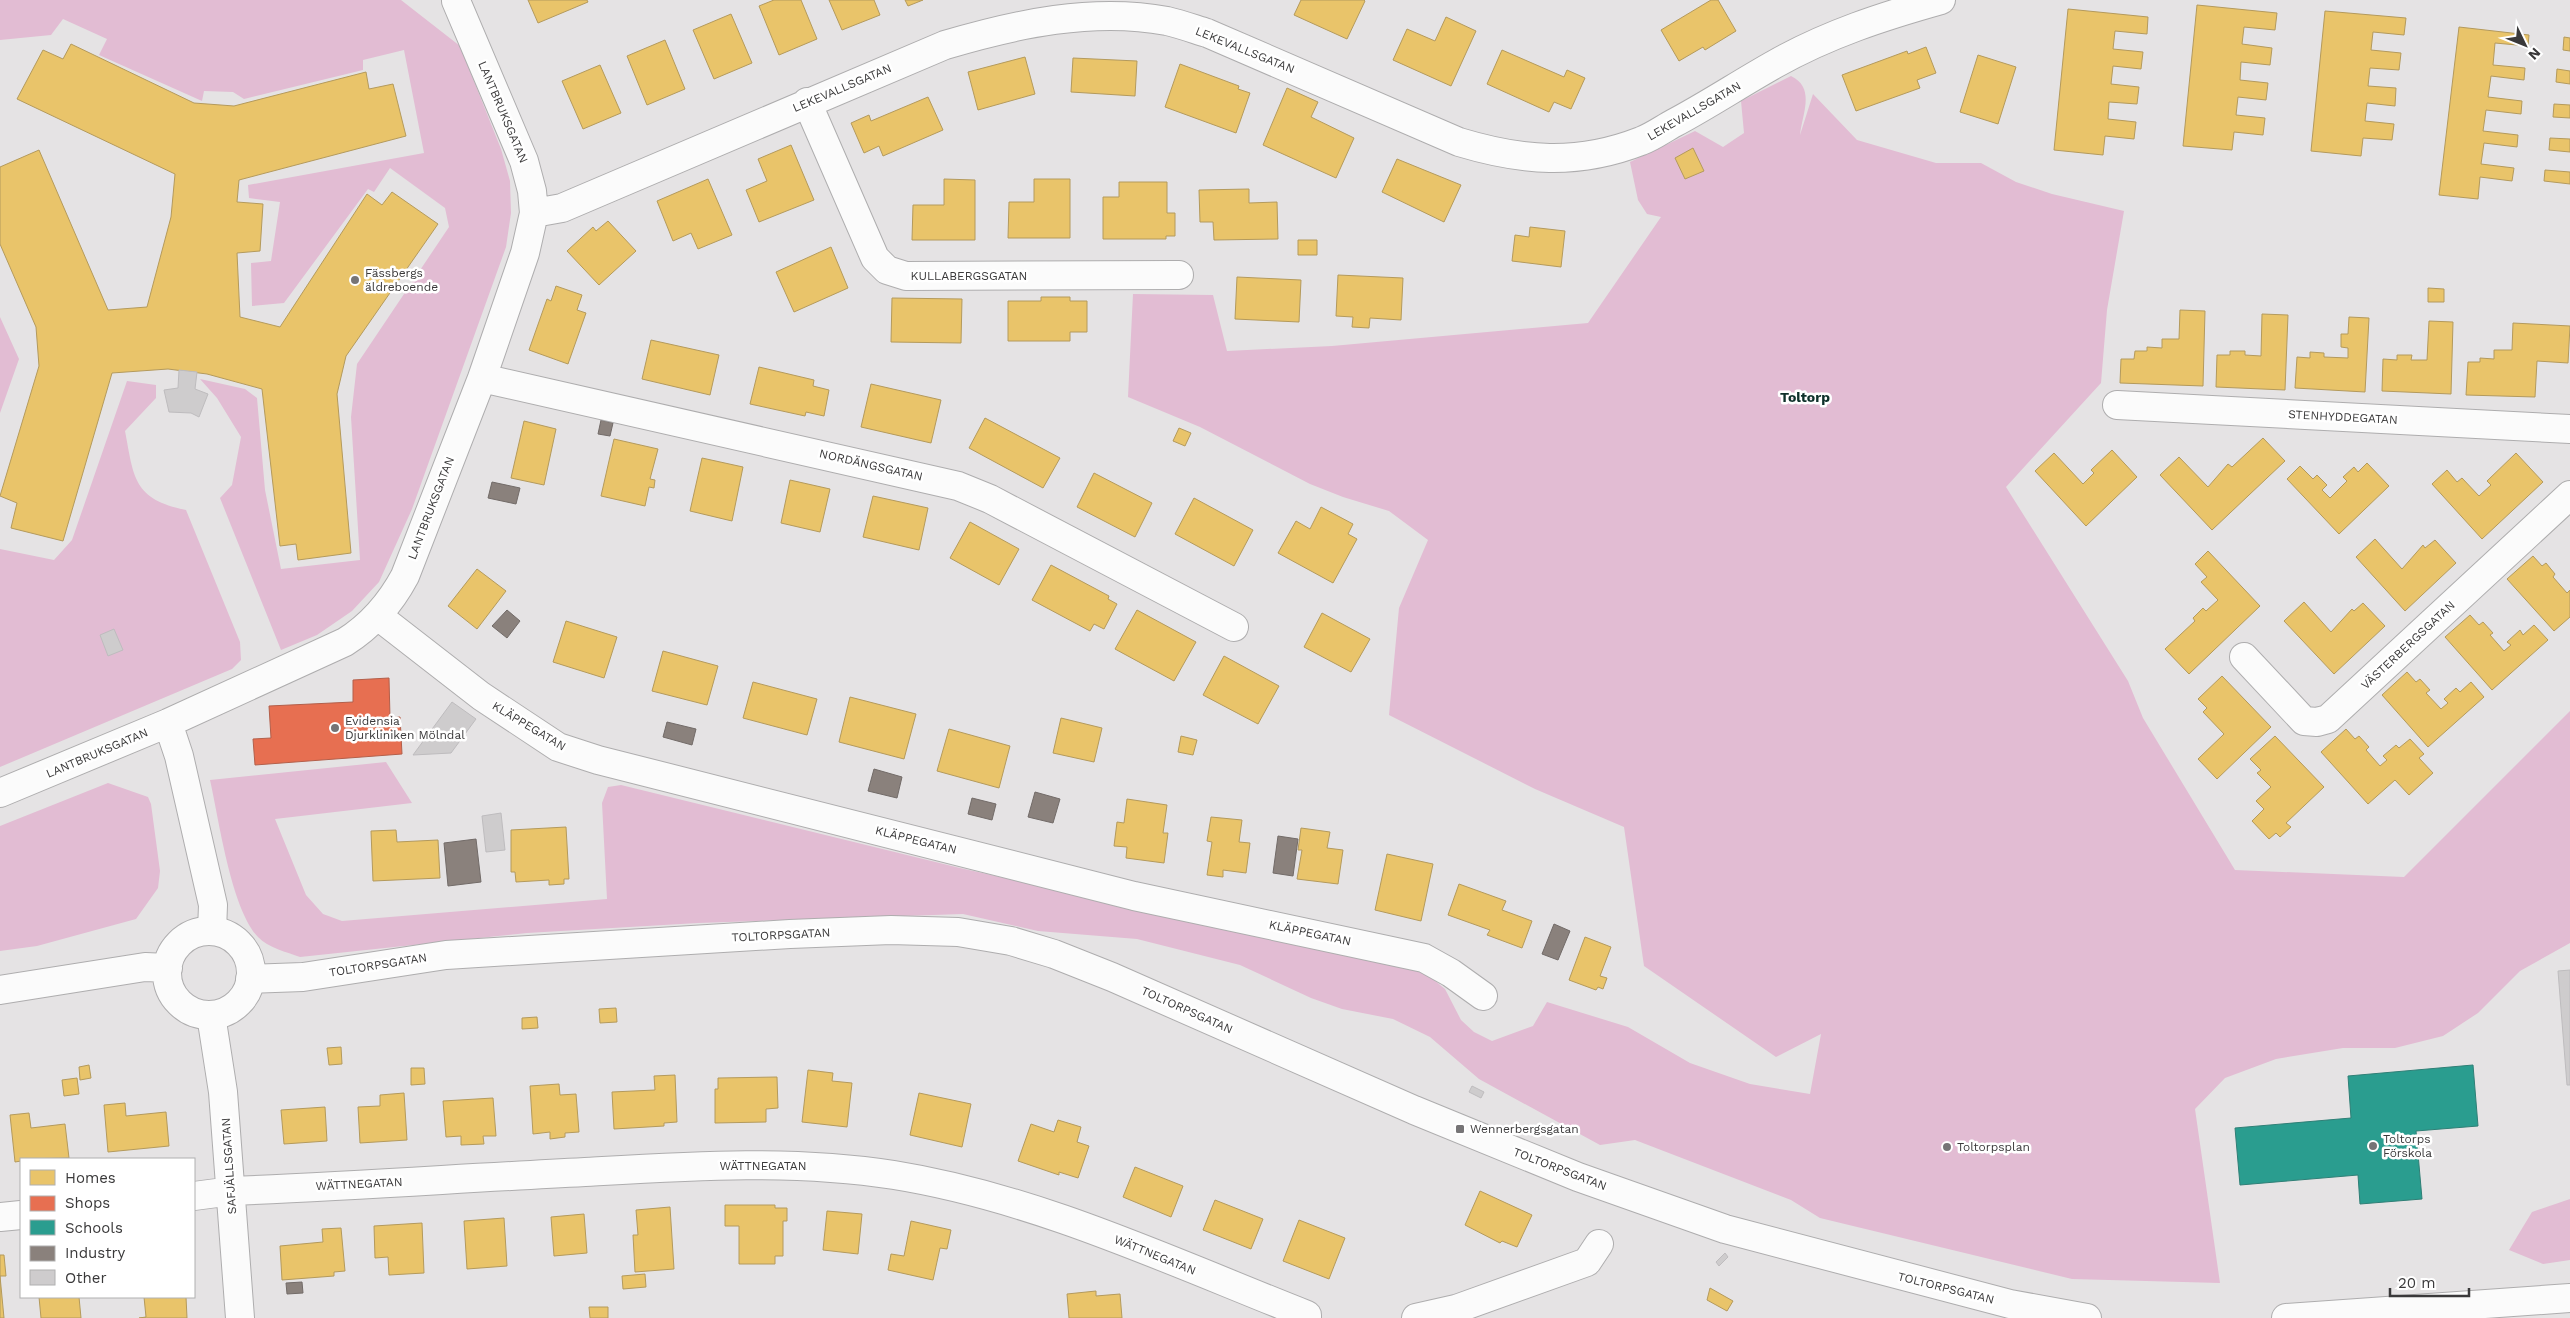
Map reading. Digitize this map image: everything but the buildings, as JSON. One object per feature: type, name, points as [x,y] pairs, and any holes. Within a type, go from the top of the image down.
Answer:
[{"type":"street","name":"LEKEVALLSGATAN","points":[[534,213],[562,208],[807,102],[945,45],[988,32],[1032,23],[1081,17],[1125,16],[1167,21],[1207,33],[1458,142],[1498,154],[1532,158],[1572,158],[1605,152],[1642,141],[1706,106],[1776,64],[1825,39],[1877,18],[1941,0]]},
{"type":"street","name":"LANTBRUKSGATAN","points":[[0,793],[168,723],[345,642],[362,631],[378,616],[393,597],[405,576],[482,378],[525,253],[534,213],[532,191],[524,161],[456,1]]},
{"type":"street","name":"KULLABERGSGATAN","points":[[807,102],[875,258],[887,270],[906,276],[1180,275]]},
{"type":"street","name":"NORDÄNGSGATAN","points":[[482,378],[958,486],[990,499],[1234,627]]},
{"type":"street","name":"STENHYDDEGATAN","points":[[2117,405],[2570,429]]},
{"type":"street","name":"VÄSTERBERGSGATAN","points":[[2244,658],[2304,721],[2316,722],[2328,719],[2570,495]]},
{"type":"street","name":"KLÄPPEGATAN","points":[[378,616],[488,700],[558,746],[598,760],[1134,896],[1424,958],[1451,973],[1483,996]]},
{"type":"street","points":[[168,723],[179,756],[213,905],[212,931]]},
{"type":"street","name":"TOLTORPSGATAN","points":[[250,979],[303,977],[446,955],[752,936],[891,930],[958,932],[1011,941],[1054,954],[1112,977],[1414,1110],[1551,1166],[1716,1226],[1962,1293],[2086,1318]]},
{"type":"street","points":[[212,931],[234,939],[242,947],[251,968],[248,989],[237,1004],[220,1013],[211,1015],[190,1011],[182,1005],[170,988],[168,968],[175,948],[183,940],[197,933],[212,931]]},
{"type":"street","points":[[0,990],[145,967],[168,968]]},
{"type":"street","name":"SAFJÄLLSGATAN","points":[[211,1015],[223,1092],[232,1191],[240,1318]]},
{"type":"street","name":"WÄTTNEGATAN","points":[[195,1196],[232,1191],[694,1166],[803,1165],[894,1175],[982,1194],[1069,1221],[1306,1315],[1307,1318]]},
{"type":"street","points":[[0,1218],[20,1215]]},
{"type":"street","points":[[1416,1318],[1456,1309],[1587,1262],[1599,1244]]},
{"type":"street","points":[[2286,1318],[2570,1298]]},
{"type":"shaded area","points":[[0,0],[401,0],[460,46],[501,149],[510,181],[511,213],[506,247],[412,509],[379,582],[352,611],[317,635],[281,650],[220,498],[232,485],[241,437],[217,398],[200,379],[245,389],[257,398],[265,490],[281,569],[360,560],[351,417],[357,364],[449,227],[445,208],[390,168],[374,192],[368,189],[284,303],[252,306],[251,263],[271,261],[280,202],[249,198],[248,185],[424,153],[404,50],[363,60],[363,70],[244,99],[233,92],[204,91],[202,101],[99,55],[107,39],[63,19],[51,35],[0,40]]},
{"type":"shaded area","points":[[1791,76],[1799,81],[1805,94],[1806,102],[1800,135],[1813,94],[1857,140],[1936,163],[1981,163],[2016,182],[2052,194],[2124,211],[2107,310],[2101,383],[2006,487],[2128,681],[2143,718],[2235,870],[2404,877],[2570,711],[2570,943],[2520,971],[2478,1013],[2443,1036],[2395,1048],[2343,1048],[2276,1059],[2225,1078],[2195,1109],[2220,1283],[2072,1279],[1820,1218],[1791,1200],[1635,1140],[1600,1145],[1479,1079],[1430,1037],[1393,1019],[1342,1009],[1311,998],[1240,965],[1137,939],[1038,931],[963,914],[698,923],[527,933],[300,957],[262,941],[249,924],[240,906],[227,863],[210,780],[386,762],[412,803],[275,819],[306,895],[323,914],[342,921],[607,899],[602,803],[608,787],[621,785],[960,868],[1401,966],[1428,975],[1445,989],[1461,1020],[1474,1032],[1492,1041],[1533,1026],[1547,1002],[1628,1027],[1690,1063],[1750,1084],[1810,1094],[1821,1034],[1776,1057],[1644,966],[1624,827],[1535,789],[1389,715],[1399,608],[1428,540],[1389,511],[1343,497],[1310,484],[1200,427],[1128,397],[1133,294],[1213,295],[1227,351],[1332,346],[1588,323],[1661,217],[1647,214],[1638,200],[1630,162],[1695,131],[1723,147],[1744,133],[1741,101]]},
{"type":"shaded area","points":[[0,317],[19,359],[0,413]]},
{"type":"shaded area","points":[[127,381],[156,385],[156,398],[125,431],[134,474],[146,493],[155,500],[186,510],[240,642],[241,660],[232,669],[0,767],[0,549],[54,560],[72,540]]},
{"type":"shaded area","points":[[108,783],[148,797],[151,804],[160,871],[158,888],[136,919],[37,946],[0,951],[0,826]]},
{"type":"shaded area","points":[[2570,1199],[2570,1260],[2543,1264],[2509,1250],[2532,1212]]},
{"type":"place","name":"Fässbergs äldreboende","points":[[355,280]]},
{"type":"place","name":"Evidensia Djurkliniken Mölndal","points":[[335,728]]},
{"type":"place","name":"Wennerbergsgatan","points":[[1460,1129]]},
{"type":"place","name":"Toltorps Förskola","points":[[2373,1146]]},
{"type":"place","name":"Toltorpsplan","points":[[1947,1147]]},
{"type":"district","name":"Toltorp","points":[[1805,397]]}]
